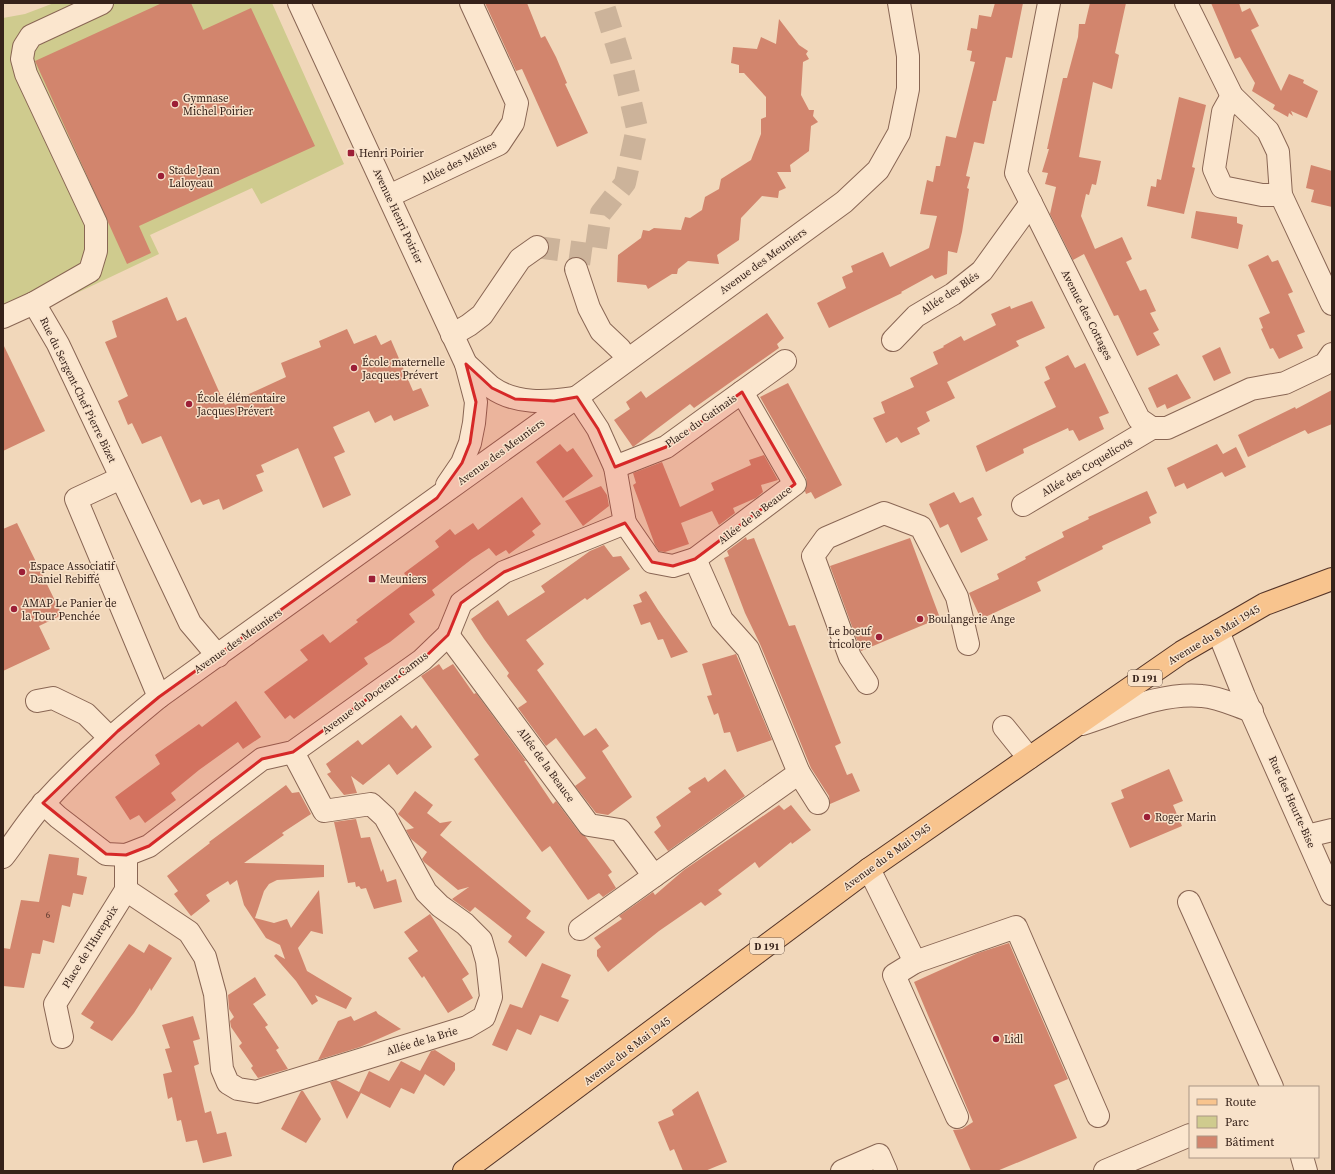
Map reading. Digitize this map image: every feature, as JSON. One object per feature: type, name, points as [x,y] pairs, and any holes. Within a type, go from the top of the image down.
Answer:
[{"type":"main road","name":"Avenue du 8 Mai 1945","points":[[464,1171],[869,869],[1182,652],[1265,604],[1332,579]]},
{"type":"street","points":[[3,317],[34,303],[90,271],[96,251],[96,223],[26,74],[22,59],[24,47],[31,36],[102,3]]},
{"type":"street","name":"Avenue Henri Poirier","points":[[299,3],[390,196],[466,364],[476,402],[470,443],[462,462],[437,498]]},
{"type":"street","name":"Allée des Mélites","points":[[390,196],[498,144],[513,123],[517,103],[471,3]]},
{"type":"street","name":"Avenue des Meuniers","points":[[3,857],[44,803],[110,738],[159,697],[577,397],[844,202],[878,170],[899,133],[908,89],[908,56],[899,3]]},
{"type":"street","name":"Avenue des Cottages","points":[[1049,3],[1016,173],[1139,419],[1152,428]]},
{"type":"street","points":[[1186,3],[1232,96],[1268,131],[1278,152],[1281,195],[1332,304]]},
{"type":"street","points":[[1232,96],[1223,112],[1214,169],[1222,187],[1262,195],[1281,195]]},
{"type":"street","name":"Allée des Blés","points":[[893,340],[916,316],[953,294],[982,271],[1030,203]]},
{"type":"street","points":[[452,335],[482,315],[520,259],[537,247]]},
{"type":"street","points":[[576,269],[588,308],[601,330],[620,349]]},
{"type":"street","name":"Rue du Sergent-Chef Pierre Bizet","points":[[34,303],[58,344],[190,623],[218,656]]},
{"type":"street","points":[[1152,428],[1167,428],[1251,389],[1285,383],[1325,364],[1332,354]]},
{"type":"street","name":"Place du Gatinais","points":[[615,467],[666,447],[785,361]]},
{"type":"street","name":"Avenue Henri Poirier","points":[[466,364],[492,388],[515,399],[554,401],[577,397]]},
{"type":"street","name":"Place du Gatinais","points":[[742,392],[794,484]]},
{"type":"street","points":[[577,397],[598,429],[615,467],[625,524]]},
{"type":"street","name":"Allée des Coquelicots","points":[[1023,505],[1152,428]]},
{"type":"street","points":[[121,478],[76,499],[159,697]]},
{"type":"street","name":"Allée de la Beauce","points":[[625,524],[652,562],[673,566],[695,559],[794,484]]},
{"type":"street","points":[[867,682],[850,657],[812,556],[826,538],[884,513],[921,527],[957,597],[968,644]]},
{"type":"street","name":"Avenue du Docteur Camus","points":[[44,803],[58,817],[106,854],[126,856],[149,846],[262,759],[293,752],[422,660],[448,635],[461,603],[504,572],[625,524]]},
{"type":"street","points":[[695,559],[722,620],[748,648],[799,773],[818,803]]},
{"type":"street","name":"Rue des Heurte-Bise","points":[[1218,631],[1332,894]]},
{"type":"street","name":"Allée de la Beauce","points":[[448,635],[589,825],[620,830],[654,876]]},
{"type":"street","points":[[1073,727],[1155,701],[1177,696],[1202,696],[1252,711]]},
{"type":"street","points":[[37,702],[53,698],[86,714],[110,738]]},
{"type":"street","points":[[1004,727],[1028,758]]},
{"type":"street","name":"Allée de la Brie","points":[[126,890],[189,932],[205,957],[215,994],[222,1069],[228,1083],[238,1089],[256,1092],[467,1028],[484,1017],[491,997],[487,961],[481,940],[465,924],[440,906],[426,892],[384,817],[371,804],[324,811],[293,752]]},
{"type":"street","points":[[580,929],[799,773]]},
{"type":"street","points":[[1307,836],[1332,830]]},
{"type":"street","points":[[126,856],[126,890]]},
{"type":"street","points":[[869,869],[915,962]]},
{"type":"street","name":"Place de l'Hurepoix","points":[[62,1037],[54,1004],[126,890]]},
{"type":"street","points":[[1189,902],[1272,1086]]},
{"type":"street","points":[[957,1118],[894,975],[915,962],[1016,927],[1098,1116]]},
{"type":"street","points":[[1105,1171],[1189,1135]]},
{"type":"street","points":[[842,1171],[879,1155],[886,1171]]},
{"type":"street","points":[[1302,1158],[1306,1171]]},
{"type":"highlighted area","points":[[466,364],[492,388],[515,399],[554,401],[577,397],[598,429],[615,467],[666,447],[742,392],[795,484],[695,559],[673,566],[652,562],[625,523],[504,572],[461,603],[448,635],[422,660],[293,752],[262,759],[149,846],[126,855],[106,854],[43,803],[118,731],[159,697],[437,498],[462,463],[470,443],[476,402]]},
{"type":"green space","name":"Stade Jean Laloyeau","points":[[54,3],[272,3],[344,164],[261,204],[252,188],[150,235],[159,254],[3,328],[3,18],[25,14]]},
{"type":"building","name":"Gymnase Michel Poirier","points":[[162,3],[191,3],[203,30],[251,8],[315,146],[139,226],[151,253],[127,264],[35,61]]},
{"type":"building","points":[[485,3],[527,3],[541,38],[545,36],[556,57],[567,83],[565,84],[588,133],[557,147],[522,69],[516,71]]},
{"type":"building","points":[[995,3],[1023,3],[1012,58],[1006,57],[996,101],[993,101],[984,144],[974,142],[966,176],[970,177],[967,188],[969,189],[962,232],[957,253],[948,251],[947,274],[935,279],[932,275],[901,292],[902,293],[829,328],[817,303],[846,288],[842,277],[853,272],[851,266],[883,252],[890,267],[929,248],[937,216],[920,214],[927,180],[933,182],[936,166],[940,166],[946,136],[956,138],[975,62],[970,61],[972,51],[967,50],[971,28],[977,29],[979,15],[991,17]]},
{"type":"building","points":[[1090,3],[1126,3],[1115,53],[1119,55],[1112,89],[1093,82],[1079,157],[1101,161],[1096,185],[1092,184],[1089,195],[1086,194],[1081,216],[1095,249],[1122,237],[1132,259],[1126,262],[1140,291],[1146,289],[1156,311],[1150,313],[1159,330],[1153,333],[1160,345],[1137,356],[1118,315],[1114,316],[1084,254],[1073,260],[1050,214],[1056,187],[1045,184],[1048,173],[1042,172],[1049,149],[1047,149],[1063,78],[1067,78],[1078,37],[1079,24],[1085,24]]},
{"type":"building","points":[[1211,3],[1239,3],[1242,12],[1250,8],[1259,26],[1251,30],[1281,91],[1289,74],[1304,80],[1303,83],[1318,91],[1307,118],[1291,111],[1293,116],[1289,113],[1288,117],[1273,109],[1275,105],[1252,91],[1255,83],[1240,57],[1235,59]]},
{"type":"building","points":[[779,19],[799,45],[808,51],[806,54],[809,59],[803,62],[801,95],[809,110],[814,110],[813,116],[818,122],[811,126],[809,151],[790,165],[791,172],[777,172],[786,188],[779,191],[778,198],[762,196],[741,218],[739,240],[717,255],[719,264],[688,261],[678,269],[677,274],[672,274],[648,289],[646,285],[617,282],[618,255],[641,238],[643,230],[649,231],[654,228],[681,230],[685,217],[690,218],[702,210],[705,197],[719,189],[721,179],[751,160],[761,134],[761,119],[766,117],[766,97],[744,73],[739,73],[739,65],[731,63],[733,47],[757,49],[761,37],[776,44]]},
{"type":"building","points":[[1179,97],[1206,105],[1192,167],[1195,168],[1184,214],[1147,206],[1151,186],[1156,187],[1157,179],[1161,180]]},
{"type":"building","points":[[1311,165],[1332,171],[1332,207],[1311,202],[1314,190],[1306,188]]},
{"type":"building","points":[[1196,211],[1237,217],[1237,223],[1243,225],[1238,249],[1191,238]]},
{"type":"building","points":[[1268,255],[1272,262],[1278,260],[1293,292],[1288,294],[1305,332],[1297,335],[1303,348],[1279,359],[1273,348],[1270,349],[1261,329],[1263,328],[1259,318],[1270,313],[1248,265]]},
{"type":"building","points":[[167,297],[177,321],[186,317],[225,405],[286,377],[281,363],[321,347],[319,341],[347,329],[354,344],[376,335],[381,345],[391,340],[413,391],[421,388],[429,406],[394,421],[391,415],[375,423],[369,411],[333,427],[345,452],[334,457],[351,495],[323,508],[298,448],[261,465],[264,472],[256,475],[263,491],[223,510],[219,499],[203,505],[200,499],[191,503],[161,436],[142,444],[132,423],[128,425],[118,401],[128,396],[105,342],[117,337],[112,321]]},
{"type":"building","points":[[1032,301],[1045,328],[1016,341],[1019,346],[947,382],[955,398],[926,412],[930,421],[917,428],[920,434],[901,443],[897,437],[886,443],[873,418],[885,413],[881,402],[914,387],[910,378],[938,364],[933,352],[961,336],[964,341],[996,325],[991,314],[1010,306],[1011,309]]},
{"type":"building","points":[[767,313],[784,338],[777,344],[779,348],[694,408],[690,404],[633,447],[614,420],[630,409],[626,402],[641,391],[646,398]]},
{"type":"building","points":[[3,344],[45,431],[3,451]]},
{"type":"building","points":[[1220,347],[1231,373],[1214,381],[1202,356]]},
{"type":"building","points":[[1068,355],[1075,368],[1085,363],[1109,413],[1099,417],[1104,429],[1079,441],[1073,430],[1069,431],[1068,428],[1023,449],[1024,453],[986,472],[976,446],[1056,407],[1044,382],[1050,379],[1045,367]]},
{"type":"building","points":[[1177,374],[1191,398],[1167,409],[1165,404],[1157,408],[1148,388]]},
{"type":"building","points":[[788,383],[842,485],[815,499],[811,492],[806,494],[806,478],[760,397]]},
{"type":"building","points":[[1332,390],[1332,424],[1308,434],[1305,430],[1248,457],[1238,435],[1295,407],[1296,409]]},
{"type":"building","points":[[560,444],[567,452],[573,448],[593,476],[563,498],[536,462]]},
{"type":"building","points":[[1217,444],[1223,454],[1236,447],[1246,467],[1225,477],[1222,472],[1187,489],[1184,483],[1175,487],[1167,468]]},
{"type":"building","points":[[764,455],[778,480],[761,485],[763,492],[756,498],[733,508],[735,513],[719,525],[712,511],[681,523],[689,544],[665,552],[659,551],[655,545],[633,485],[636,483],[633,473],[662,462],[680,507],[714,490],[711,483],[751,465],[749,460]]},
{"type":"building","points":[[601,486],[607,495],[609,506],[583,526],[565,501]]},
{"type":"building","points":[[1147,491],[1157,513],[1149,517],[1151,523],[1102,546],[1103,549],[1037,582],[1041,591],[981,619],[969,593],[999,579],[997,574],[1026,559],[1025,557],[1064,537],[1062,532],[1089,519],[1088,517]]},
{"type":"building","points":[[954,492],[960,503],[973,497],[982,515],[977,518],[988,540],[961,553],[948,524],[940,528],[929,504]]},
{"type":"building","points":[[522,497],[541,524],[532,531],[535,535],[509,554],[506,550],[496,556],[489,548],[472,559],[432,590],[435,595],[409,614],[415,622],[390,642],[364,658],[368,664],[294,719],[290,715],[285,719],[264,692],[308,660],[300,650],[323,634],[330,643],[358,622],[356,620],[409,580],[404,573],[439,547],[435,541],[450,529],[455,535],[473,523],[478,530]]},
{"type":"building","name":"Espace Associatif Daniel Rebiffé","points":[[17,523],[62,615],[39,626],[50,649],[3,671],[3,529]]},
{"type":"building","points":[[746,537],[747,540],[754,538],[789,626],[795,625],[841,743],[835,746],[847,775],[852,773],[860,791],[830,804],[829,796],[811,768],[760,644],[745,613],[724,558],[729,556],[727,551]]},
{"type":"building","points":[[910,538],[940,618],[861,651],[830,566]]},
{"type":"building","points":[[604,545],[613,557],[621,556],[630,569],[587,600],[585,598],[526,640],[544,664],[537,670],[584,736],[596,728],[609,746],[602,751],[632,797],[608,815],[596,813],[575,786],[586,778],[556,738],[546,746],[518,708],[527,702],[507,676],[509,673],[471,619],[498,600],[508,616],[545,592],[541,586],[590,551]]},
{"type":"building","points":[[646,591],[688,652],[671,658],[663,639],[658,640],[650,622],[641,625],[633,605],[642,602],[639,595]]},
{"type":"building","points":[[736,654],[772,740],[737,752],[730,732],[724,733],[718,713],[714,715],[707,696],[712,695],[702,664]]},
{"type":"building","points":[[439,664],[443,670],[453,664],[474,694],[476,693],[526,761],[524,761],[553,804],[556,801],[612,872],[608,875],[616,888],[603,897],[599,893],[588,900],[550,846],[542,852],[474,759],[479,755],[421,676]]},
{"type":"building","points":[[236,701],[261,737],[243,749],[238,742],[199,770],[171,793],[176,800],[145,823],[139,815],[130,820],[115,797],[160,764],[155,755],[199,724],[202,727]]},
{"type":"building","points":[[401,715],[412,729],[416,725],[432,747],[397,775],[389,764],[363,785],[351,776],[357,793],[344,795],[327,774],[331,772],[326,764],[358,740],[362,745]]},
{"type":"building","points":[[725,769],[745,796],[668,851],[654,832],[661,826],[656,817],[691,792],[688,788],[705,777],[708,782]]},
{"type":"building","points":[[1169,769],[1183,801],[1173,805],[1182,826],[1130,848],[1111,803],[1124,798],[1121,790]]},
{"type":"building","points":[[286,785],[292,793],[299,792],[311,814],[282,833],[284,835],[244,863],[324,865],[324,877],[277,880],[269,884],[264,891],[255,918],[274,923],[287,919],[291,928],[319,890],[323,934],[311,931],[298,948],[307,971],[352,998],[346,1009],[315,995],[318,1001],[312,1005],[296,981],[274,956],[276,954],[285,959],[280,945],[266,938],[244,905],[237,880],[230,885],[228,881],[206,895],[210,901],[191,916],[174,894],[178,891],[167,876],[210,843],[209,842]]},
{"type":"building","points":[[415,791],[433,805],[427,813],[440,823],[452,821],[440,835],[531,911],[526,918],[545,932],[526,957],[508,942],[512,936],[493,921],[475,907],[470,912],[452,899],[469,887],[458,890],[424,862],[422,859],[427,852],[411,839],[406,830],[414,828],[398,814]]},
{"type":"building","points":[[779,805],[784,810],[791,805],[811,830],[792,844],[791,842],[759,868],[755,862],[718,890],[722,894],[705,906],[701,902],[659,931],[608,972],[597,956],[597,950],[601,947],[594,938],[622,919],[619,916],[653,892],[655,895],[684,870]]},
{"type":"building","points":[[356,819],[361,838],[370,837],[381,872],[383,869],[387,882],[396,879],[402,902],[374,909],[366,888],[361,889],[359,886],[356,887],[355,882],[348,883],[334,822]]},
{"type":"building","points":[[49,854],[79,858],[77,875],[87,877],[83,895],[73,893],[70,907],[62,905],[54,943],[43,940],[40,954],[32,953],[24,988],[3,986],[3,948],[10,949],[21,900],[39,902]]},
{"type":"building","points":[[430,914],[469,974],[462,979],[473,998],[448,1013],[424,976],[422,978],[408,958],[418,951],[404,932]]},
{"type":"building","name":"Lidl","points":[[1009,943],[1068,1079],[1054,1085],[1077,1138],[997,1171],[971,1171],[953,1130],[962,1129],[973,1122],[914,982],[978,953]]},
{"type":"building","points":[[129,944],[144,953],[149,944],[172,958],[151,991],[150,988],[134,1013],[112,1041],[90,1028],[94,1022],[81,1014]]},
{"type":"building","points":[[542,963],[571,975],[561,997],[569,1000],[558,1022],[540,1015],[531,1035],[517,1029],[507,1051],[492,1045],[510,1004],[522,1008]]},
{"type":"building","points":[[255,977],[266,995],[253,1004],[268,1025],[265,1027],[279,1048],[276,1050],[288,1069],[258,1078],[251,1068],[253,1066],[239,1046],[242,1043],[231,1027],[230,1021],[234,1017],[229,1009],[228,995]]},
{"type":"building","points":[[376,1011],[378,1014],[401,1029],[360,1047],[318,1060],[338,1021],[351,1016],[354,1021]]},
{"type":"building","points":[[193,1016],[200,1039],[193,1041],[199,1064],[194,1066],[205,1113],[211,1111],[217,1134],[226,1132],[232,1156],[203,1163],[197,1140],[186,1142],[181,1120],[177,1121],[172,1097],[168,1099],[163,1074],[172,1072],[165,1049],[170,1048],[162,1025]]},
{"type":"building","points":[[435,1050],[455,1063],[455,1070],[444,1086],[425,1074],[414,1094],[401,1088],[390,1108],[361,1093],[347,1119],[330,1082],[336,1080],[359,1092],[369,1071],[389,1081],[401,1061],[420,1071],[431,1051]]},
{"type":"building","points":[[301,1091],[303,1091],[321,1119],[306,1143],[281,1129]]},
{"type":"building","points":[[698,1091],[727,1162],[705,1171],[683,1171],[674,1149],[670,1151],[658,1122],[674,1115],[672,1110]]},
{"type":"tunnel","points":[[537,247],[595,255],[601,213],[625,183],[637,128],[621,60],[603,3]]},
{"type":"place","name":"Gymnase Michel Poirier","points":[[175,104]]},
{"type":"place","name":"Henri Poirier","points":[[351,153]]},
{"type":"place","name":"Stade Jean Laloyeau","points":[[161,176]]},
{"type":"place","name":"École maternelle Jacques Prévert","points":[[354,368]]},
{"type":"place","name":"École élémentaire Jacques Prévert","points":[[189,404]]},
{"type":"place","name":"Espace Associatif Daniel Rebiffé","points":[[22,572]]},
{"type":"place","name":"Meuniers","points":[[372,579]]},
{"type":"place","name":"AMAP Le Panier de la Tour Penchée","points":[[14,609]]},
{"type":"place","name":"Boulangerie Ange","points":[[920,619]]},
{"type":"place","name":"Le boeuf tricolore","points":[[879,637]]},
{"type":"place","name":"Roger Marin","points":[[1147,817]]},
{"type":"place","name":"Lidl","points":[[996,1039]]}]
